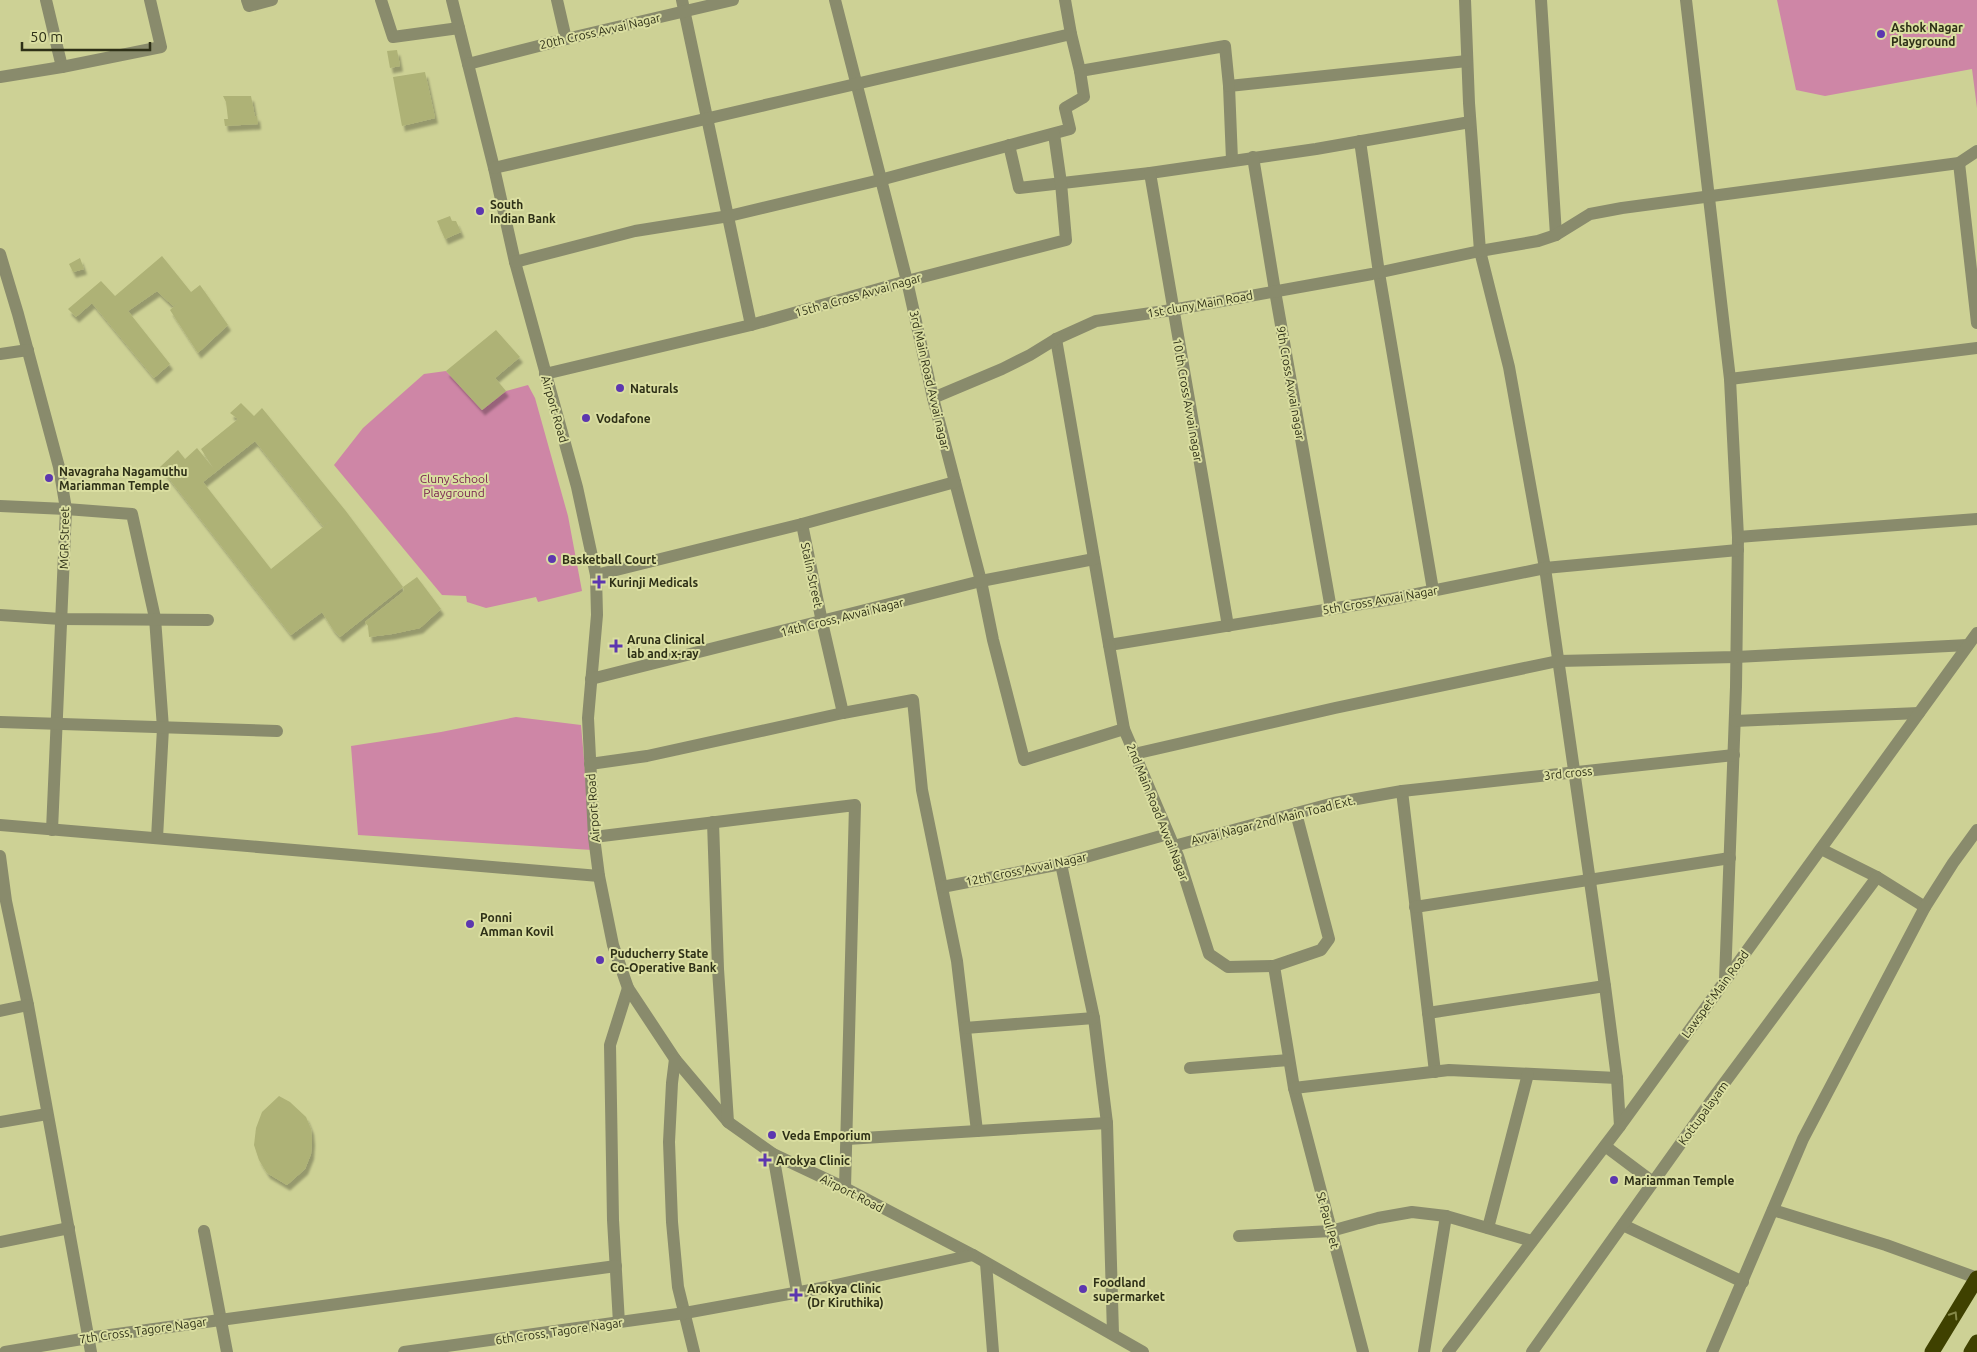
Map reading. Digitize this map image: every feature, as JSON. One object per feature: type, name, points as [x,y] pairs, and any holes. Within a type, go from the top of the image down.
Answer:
[{"type":"highway","points":[[1932,1352],[1977,1278]]},
{"type":"highway","points":[[1971,1352],[1977,1342]]},
{"type":"street","points":[[46,0],[62,67]]},
{"type":"street","points":[[0,77],[62,67],[160,47],[150,0]]},
{"type":"street","points":[[247,0],[248,6],[272,0]]},
{"type":"street","points":[[381,0],[393,37],[459,28]]},
{"type":"street","name":"Airport Road","points":[[452,0],[494,168],[515,262],[577,487],[596,575],[597,615],[588,718],[594,837],[599,876],[613,945],[628,988],[675,1059],[728,1122],[773,1154],[845,1188],[973,1255],[1143,1352]]},
{"type":"street","points":[[557,0],[566,39]]},
{"type":"street","name":"20th Cross Avvai Nagar","points":[[468,64],[683,6],[733,0]]},
{"type":"street","name":"3rd Main Road Avvai nagar","points":[[835,0],[907,281],[933,398],[981,581],[993,640],[1024,760],[1124,729]]},
{"type":"street","points":[[515,262],[635,231],[729,216],[880,180],[1070,129],[1065,108],[1084,97],[1065,0]]},
{"type":"street","points":[[1465,0],[1470,122],[1480,251],[1509,367],[1545,568],[1618,1078],[1620,1126]]},
{"type":"street","points":[[1541,0],[1556,236]]},
{"type":"street","points":[[1686,0],[1730,379],[1738,543],[1734,755],[1725,980]]},
{"type":"street","points":[[683,6],[751,325]]},
{"type":"street","points":[[494,168],[708,119],[856,82],[1071,34]]},
{"type":"street","points":[[1080,71],[1225,46],[1229,86],[1232,160]]},
{"type":"street","points":[[1229,86],[1467,61]]},
{"type":"street","points":[[1009,145],[1019,188],[1150,173],[1470,122]]},
{"type":"street","name":"15th a Cross Avvai nagar","points":[[545,374],[751,325],[907,281],[1066,240],[1054,134]]},
{"type":"street","points":[[1360,141],[1379,273],[1433,590]]},
{"type":"street","points":[[1977,152],[1959,163],[1971,223],[1977,323]]},
{"type":"street","name":"9th Cross Avvai nagar","points":[[1253,157],[1274,291],[1331,609]]},
{"type":"street","name":"1st cluny Main Road","points":[[933,398],[1002,369],[1056,339],[1096,321],[1172,310],[1379,273],[1480,251],[1538,241],[1556,236],[1590,214],[1959,163]]},
{"type":"street","name":"10 th Cross Avvai nagar","points":[[1150,173],[1172,310],[1228,626]]},
{"type":"street","name":"MGR Street","points":[[1,262],[28,350],[59,467],[66,509],[52,830]]},
{"type":"street","points":[[1056,339],[1109,645]]},
{"type":"street","points":[[1730,379],[1977,348]]},
{"type":"street","points":[[0,354],[28,350]]},
{"type":"street","points":[[596,575],[802,524],[955,482]]},
{"type":"street","points":[[0,506],[132,514],[155,618],[163,728],[157,838]]},
{"type":"street","name":"5th Cross Avvai Nagar","points":[[1109,645],[1331,609],[1545,568],[1738,543],[1977,519]]},
{"type":"street","name":"Stalin Street","points":[[802,524],[822,622],[844,713]]},
{"type":"street","name":"14th Cross, Avvai Nagar","points":[[591,679],[981,581],[1094,559]]},
{"type":"street","points":[[0,615],[61,619],[155,618],[208,620]]},
{"type":"street","name":"Lawspet Main Road","points":[[1448,1352],[1620,1126],[1977,632]]},
{"type":"street","name":"2nd Main Road Avvai Nagar","points":[[1109,645],[1124,729],[1171,840],[1209,954],[1228,967],[1274,966],[1321,950],[1330,939],[1296,813]]},
{"type":"street","points":[[1134,754],[1335,708],[1558,661],[1736,657],[1968,645]]},
{"type":"street","points":[[590,764],[647,756],[844,713],[914,700],[922,790],[957,961],[977,1131]]},
{"type":"street","points":[[1735,721],[1919,713]]},
{"type":"street","points":[[0,722],[277,731]]},
{"type":"street","name":"3rd cross","points":[[1402,790],[1734,755]]},
{"type":"street","points":[[1402,790],[1435,1072]]},
{"type":"street","name":"Avvai Nagar 2nd Main Toad Ext.","points":[[1171,840],[1334,803],[1402,790]]},
{"type":"street","points":[[594,837],[855,805],[845,1188]]},
{"type":"street","points":[[713,822],[718,969],[728,1122]]},
{"type":"street","points":[[0,825],[599,876]]},
{"type":"street","points":[[1712,1352],[1803,1140],[1925,907],[1977,830]]},
{"type":"street","name":"12th Cross Avvai Nagar","points":[[942,886],[1061,864],[1171,840]]},
{"type":"street","points":[[1821,849],[1877,877],[1925,907]]},
{"type":"street","points":[[0,856],[3,901],[28,1005],[90,1352]]},
{"type":"street","points":[[1415,907],[1730,858]]},
{"type":"street","points":[[1061,864],[1094,1018],[1107,1123],[1113,1334]]},
{"type":"street","name":"Kottupalayam","points":[[1532,1352],[1653,1182],[1877,877]]},
{"type":"street","name":"St Paul Pet","points":[[1274,966],[1294,1088],[1363,1352]]},
{"type":"street","points":[[1428,1013],[1605,986]]},
{"type":"street","points":[[619,1323],[613,1220],[610,1044],[628,988]]},
{"type":"street","points":[[0,1011],[28,1005]]},
{"type":"street","points":[[965,1028],[1094,1018]]},
{"type":"street","points":[[675,1059],[669,1142],[671,1213],[678,1288],[694,1352]]},
{"type":"street","points":[[1190,1068],[1289,1060]]},
{"type":"street","points":[[1294,1088],[1450,1070],[1618,1078]]},
{"type":"street","points":[[1488,1228],[1528,1074]]},
{"type":"street","points":[[0,1122],[48,1114]]},
{"type":"street","points":[[847,1139],[1107,1123]]},
{"type":"street","points":[[1605,1146],[1653,1182]]},
{"type":"street","points":[[773,1154],[797,1292]]},
{"type":"street","points":[[1772,1210],[1886,1245],[1977,1278]]},
{"type":"street","points":[[1239,1236],[1331,1230],[1378,1218],[1412,1212],[1446,1216],[1532,1241]]},
{"type":"street","points":[[1424,1352],[1446,1216]]},
{"type":"street","points":[[1623,1224],[1743,1282]]},
{"type":"street","points":[[0,1242],[68,1228]]},
{"type":"street","points":[[204,1230],[228,1352]]},
{"type":"street","name":"6th Cross, Tagore Nagar","points":[[404,1352],[685,1313],[797,1292],[973,1255]]},
{"type":"street","points":[[986,1263],[993,1352]]},
{"type":"street","name":"7th Cross, Tagore Nagar","points":[[5,1352],[222,1319],[616,1266]]},
{"type":"green space","name":"Ashok Nagar Playground","points":[[1777,0],[1977,0],[1977,108],[1972,69],[1825,96],[1796,90]]},
{"type":"green space","name":"Cluny School Playground","points":[[446,371],[482,410],[506,391],[528,385],[535,398],[568,516],[582,591],[538,602],[536,597],[486,608],[467,602],[466,596],[442,595],[334,465],[363,428],[424,374]]},
{"type":"green space","points":[[516,717],[581,725],[592,850],[358,835],[351,746],[441,732]]},
{"type":"building","points":[[397,50],[400,66],[390,68],[387,51]]},
{"type":"building","points":[[425,72],[435,118],[402,126],[393,77]]},
{"type":"building","points":[[223,96],[251,96],[258,124],[225,126],[224,119],[228,119],[226,102]]},
{"type":"building","points":[[450,216],[452,221],[456,221],[461,232],[445,239],[437,221]]},
{"type":"building","points":[[162,256],[191,292],[200,285],[228,325],[198,353],[170,310],[179,302],[173,306],[157,291],[128,311],[170,364],[154,378],[92,303],[76,317],[68,309],[101,281],[115,296]]},
{"type":"building","points":[[80,258],[84,269],[73,272],[69,264]]},
{"type":"building","points":[[496,330],[520,357],[495,378],[506,391],[482,410],[446,371]]},
{"type":"building","points":[[241,403],[254,416],[262,408],[345,510],[403,587],[340,637],[322,612],[291,635],[160,467],[178,450],[185,459],[197,448],[214,469],[201,449],[238,419],[230,413]],"holes":[[[255,441],[323,526],[333,519],[271,569],[203,482]]]},
{"type":"building","points":[[417,577],[441,609],[420,628],[369,637],[368,626],[365,622],[404,591],[403,587]]},
{"type":"building","points":[[279,1096],[290,1102],[306,1117],[311,1129],[312,1140],[311,1154],[305,1169],[287,1185],[267,1173],[259,1160],[254,1145],[256,1128],[262,1112]]},
{"type":"place","name":"Ashok Nagar Playground","points":[[1881,34]]},
{"type":"place","name":"South Indian Bank","points":[[480,211]]},
{"type":"place","name":"Naturals","points":[[620,388]]},
{"type":"place","name":"Vodafone","points":[[586,418]]},
{"type":"place","name":"Navagraha Nagamuthu Mariamman Temple","points":[[49,478]]},
{"type":"place","name":"Basketball Court","points":[[552,559]]},
{"type":"place","name":"Kurinji Medicals","points":[[599,582]]},
{"type":"place","name":"Aruna Clinical lab and x-ray","points":[[616,646]]},
{"type":"place","name":"Ponni Amman Kovil","points":[[470,924]]},
{"type":"place","name":"Puducherry State Co-Operative Bank","points":[[600,960]]},
{"type":"place","name":"Veda Emporium","points":[[772,1135]]},
{"type":"place","name":"Arokya Clinic","points":[[765,1160]]},
{"type":"place","name":"Mariamman Temple","points":[[1614,1180]]},
{"type":"place","name":"Foodland supermarket","points":[[1083,1289]]},
{"type":"place","name":"Arokya Clinic (Dr Kiruthika)","points":[[796,1295]]}]
